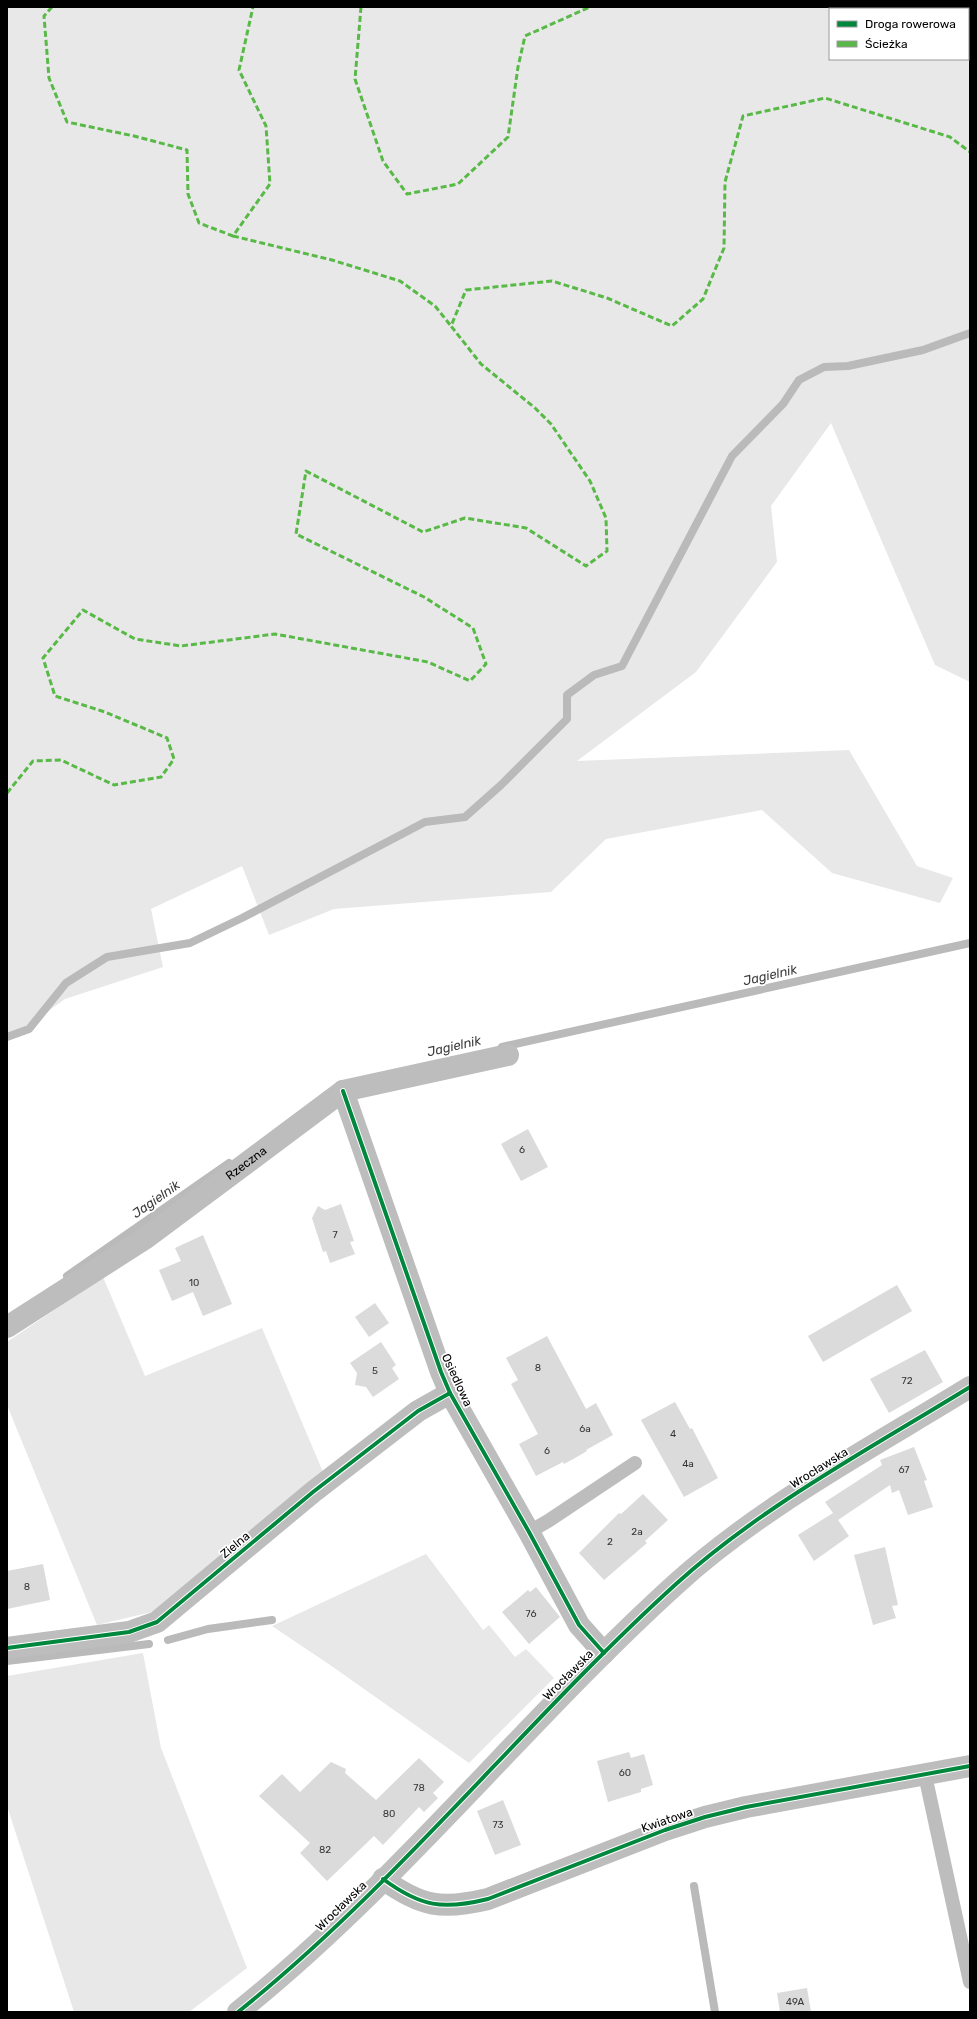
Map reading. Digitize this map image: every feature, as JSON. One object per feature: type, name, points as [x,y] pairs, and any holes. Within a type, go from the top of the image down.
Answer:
[{"type":"street","name":"Rzeczna","points":[[7,1327],[146,1238],[343,1091],[508,1055]]},
{"type":"street","name":"Osiedlowa","points":[[343,1091],[440,1372],[450,1393],[529,1532],[579,1625],[604,1653]]},
{"type":"street","name":"Wrocławska","points":[[238,2012],[298,1961],[383,1879],[604,1653],[675,1585],[733,1536],[810,1486],[970,1387]]},
{"type":"street","name":"Zielna","points":[[7,1648],[129,1632],[157,1622],[313,1492],[418,1411],[450,1393]]},
{"type":"street","name":"Kwiatowa","points":[[383,1879],[402,1893],[419,1901],[442,1905],[466,1904],[488,1899],[651,1836],[705,1817],[746,1807],[970,1766]]},
{"type":"lane","points":[[529,1532],[635,1463]]},
{"type":"lane","points":[[925,1775],[970,1982]]},
{"type":"shaded area","points":[[7,7],[970,7],[970,682],[935,665],[831,423],[771,506],[777,562],[696,672],[577,761],[849,750],[917,866],[953,878],[940,903],[832,873],[762,810],[606,839],[551,892],[334,909],[269,935],[242,866],[151,909],[163,967],[65,999],[7,1041]]},
{"type":"shaded area","points":[[103,1277],[145,1376],[262,1328],[323,1472],[156,1611],[97,1625],[7,1405],[7,1342]]},
{"type":"shaded area","points":[[426,1554],[483,1630],[489,1625],[515,1657],[526,1649],[554,1678],[469,1763],[272,1626]]},
{"type":"shaded area","points":[[143,1653],[161,1748],[247,1968],[189,2012],[74,2012],[7,1806],[7,1676]]},
{"type":"building","points":[[528,1129],[548,1167],[521,1181],[501,1144]]},
{"type":"building","points":[[341,1204],[354,1241],[350,1242],[355,1254],[330,1263],[326,1251],[323,1252],[312,1218],[318,1206],[325,1210]]},
{"type":"building","points":[[203,1235],[232,1304],[203,1316],[193,1292],[172,1301],[159,1270],[181,1261],[175,1248]]},
{"type":"building","points":[[897,1285],[912,1311],[823,1362],[808,1336]]},
{"type":"building","points":[[375,1303],[389,1323],[369,1337],[355,1317]]},
{"type":"building","points":[[547,1336],[586,1409],[596,1403],[613,1435],[564,1464],[563,1462],[536,1476],[519,1444],[538,1434],[511,1384],[518,1380],[506,1358]]},
{"type":"building","points":[[381,1342],[396,1365],[392,1368],[399,1379],[373,1397],[366,1387],[355,1385],[357,1373],[350,1363]]},
{"type":"building","points":[[925,1350],[943,1382],[889,1413],[870,1379]]},
{"type":"building","points":[[675,1402],[690,1429],[692,1428],[718,1478],[684,1497],[641,1420]]},
{"type":"building","points":[[914,1447],[927,1480],[924,1481],[933,1507],[908,1515],[899,1490],[892,1493],[890,1485],[838,1520],[849,1536],[814,1561],[798,1535],[833,1513],[825,1502],[882,1465],[880,1460]]},
{"type":"building","points":[[643,1494],[668,1520],[645,1541],[647,1543],[604,1580],[579,1553],[619,1513],[621,1514]]},
{"type":"building","points":[[885,1547],[898,1605],[892,1606],[896,1618],[873,1625],[854,1555]]},
{"type":"building","points":[[43,1564],[50,1600],[7,1609],[7,1571]]},
{"type":"building","points":[[536,1587],[560,1617],[529,1644],[502,1612],[528,1590],[530,1592]]},
{"type":"building","points":[[629,1752],[631,1758],[644,1754],[653,1785],[641,1789],[641,1792],[608,1802],[597,1761]]},
{"type":"building","points":[[419,1758],[444,1782],[433,1793],[438,1798],[424,1812],[419,1807],[383,1845],[374,1836],[327,1881],[300,1853],[310,1843],[259,1796],[282,1774],[300,1792],[331,1762],[346,1769],[345,1773],[376,1800]]},
{"type":"building","points":[[503,1800],[521,1845],[495,1855],[477,1811]]},
{"type":"building","points":[[807,1988],[811,2012],[780,2012],[777,1993]]},
{"type":"waterway","points":[[7,1037],[29,1029],[66,983],[107,957],[190,943],[242,918],[425,822],[465,817],[501,785],[567,719],[567,695],[594,675],[622,666],[732,456],[783,404],[799,380],[824,367],[848,366],[923,350],[970,333]]},
{"type":"waterway","name":"Jagielnik","points":[[502,1047],[970,943]]},
{"type":"waterway","name":"Jagielnik","points":[[67,1276],[229,1163]]},
{"type":"waterway","points":[[168,1640],[208,1629],[272,1620]]},
{"type":"waterway","points":[[7,1661],[149,1644]]},
{"type":"waterway","points":[[694,1886],[715,2012]]},
{"type":"marked path","points":[[52,7],[44,16],[49,78],[67,122],[134,136],[187,150],[188,194],[199,223],[233,236],[270,184],[266,126],[239,70],[253,7]]},
{"type":"marked path","points":[[361,7],[355,79],[383,161],[407,194],[458,184],[508,137],[518,67],[525,36],[590,7]]},
{"type":"marked path","points":[[7,793],[33,761],[61,760],[114,785],[161,777],[174,759],[167,738],[105,712],[55,696],[43,658],[83,610],[135,639],[181,646],[275,634],[428,662],[470,681],[486,664],[473,628],[424,597],[296,534],[306,471],[423,532],[465,518],[526,528],[586,566],[607,551],[606,518],[590,481],[551,424],[535,408],[481,364],[451,326],[466,290],[552,281],[607,298],[672,326],[703,299],[724,248],[725,182],[743,116],[825,98],[950,137],[970,152]]},
{"type":"marked path","points":[[233,236],[332,260],[400,281],[435,306],[451,326]]},
{"type":"cycle path","points":[[343,1091],[441,1372],[450,1393],[529,1532],[579,1625],[604,1653]]},
{"type":"cycle path","points":[[238,2012],[297,1962],[353,1910],[620,1636],[676,1584],[709,1556],[781,1503],[970,1387]]},
{"type":"cycle path","points":[[7,1648],[129,1632],[157,1622],[313,1492],[418,1411],[450,1393]]},
{"type":"cycle path","points":[[383,1879],[409,1895],[421,1901],[433,1904],[458,1904],[488,1899],[665,1830],[705,1817],[746,1807],[970,1766]]}]
